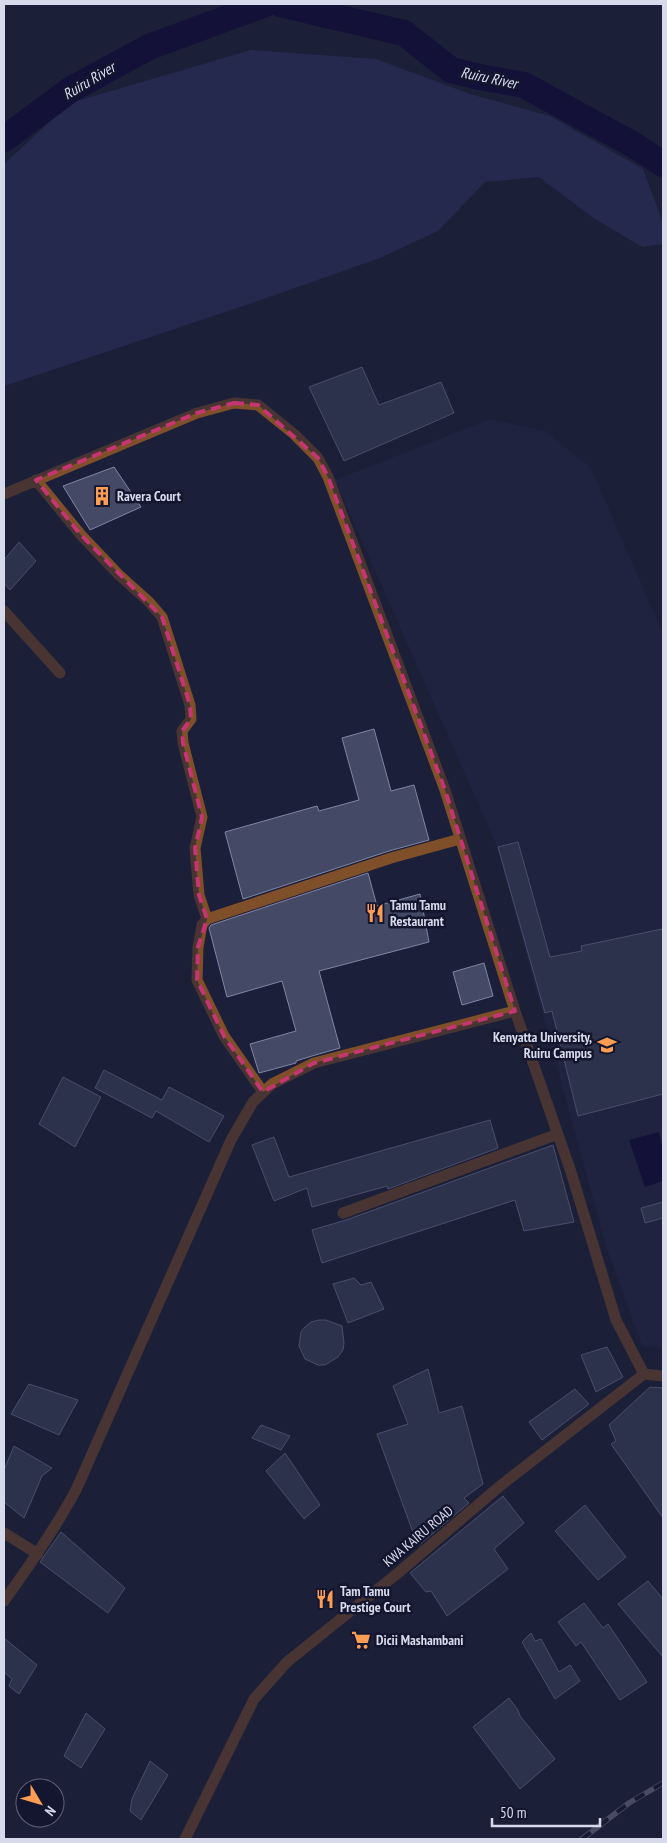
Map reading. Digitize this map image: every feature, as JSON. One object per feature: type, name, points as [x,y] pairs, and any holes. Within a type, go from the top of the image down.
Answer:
[{"type":"street","points":[[4,494],[197,412],[234,403],[258,404],[294,434],[318,458],[328,478],[445,790],[516,1011],[558,1134],[616,1320],[644,1374],[663,1376]]},
{"type":"street","points":[[36,480],[81,535],[162,617],[190,704],[191,719],[182,731],[183,743],[202,817],[195,848],[199,895],[207,919]]},
{"type":"street","points":[[4,611],[60,673]]},
{"type":"street","points":[[263,1092],[224,1036],[197,980],[198,947],[202,925],[207,919],[391,858],[460,839]]},
{"type":"street","points":[[4,1602],[60,1520],[76,1490],[231,1140],[253,1102],[272,1084],[314,1063],[516,1011]]},
{"type":"street","points":[[343,1213],[558,1134]]},
{"type":"street","name":"KWA KAIRU ROAD","points":[[185,1839],[254,1699],[286,1662],[398,1573],[500,1486],[644,1374]]},
{"type":"street","points":[[4,1533],[38,1554]]},
{"type":"highlighted area","points":[[234,403],[258,405],[318,458],[328,477],[445,790],[515,1011],[314,1063],[263,1092],[224,1036],[197,980],[198,947],[207,919],[199,895],[195,848],[202,817],[183,743],[182,731],[191,719],[190,705],[170,641],[162,617],[81,535],[36,480],[197,413]]},
{"type":"shaded area","points":[[251,50],[376,59],[470,94],[550,116],[643,169],[663,223],[663,244],[642,247],[592,217],[539,177],[485,182],[438,231],[380,258],[4,386],[4,164],[70,103]]},
{"type":"shaded area","name":"Kenyatta University, Ruiru Campus","points":[[490,419],[545,431],[591,468],[663,634],[663,1348],[642,1346],[606,1246],[496,844],[335,480]]},
{"type":"shaded area","points":[[659,1132],[663,1151],[663,1181],[645,1187],[629,1140]]},
{"type":"building","points":[[362,367],[379,405],[441,382],[454,413],[344,461],[309,387]]},
{"type":"building","name":"Ravera Court","points":[[114,467],[141,507],[90,530],[63,486]]},
{"type":"building","points":[[19,542],[36,561],[10,590],[4,583],[4,560]]},
{"type":"building","points":[[374,729],[391,791],[414,785],[429,840],[389,851],[243,899],[225,832],[317,806],[319,811],[359,800],[342,738]]},
{"type":"building","points":[[518,842],[550,957],[582,951],[581,946],[662,929],[663,1094],[578,1116],[552,1011],[545,1013],[498,847]]},
{"type":"building","points":[[368,873],[377,906],[420,894],[429,942],[319,971],[340,1048],[259,1073],[250,1044],[296,1031],[282,981],[227,997],[209,928],[211,925]]},
{"type":"building","points":[[484,963],[493,996],[462,1005],[453,972]]},
{"type":"building","points":[[104,1070],[162,1100],[169,1087],[224,1116],[209,1142],[156,1111],[152,1118],[95,1088]]},
{"type":"building","points":[[63,1077],[101,1097],[75,1147],[39,1124]]},
{"type":"building","points":[[490,1120],[498,1148],[388,1189],[387,1186],[312,1207],[307,1188],[274,1201],[252,1145],[274,1137],[289,1177]]},
{"type":"building","points":[[553,1145],[574,1222],[524,1231],[515,1200],[322,1263],[312,1230],[346,1220]]},
{"type":"building","points":[[663,1202],[663,1218],[645,1223],[641,1208]]},
{"type":"building","points":[[354,1278],[361,1285],[371,1282],[384,1309],[348,1323],[333,1284]]},
{"type":"building","points":[[326,1320],[342,1326],[343,1350],[338,1357],[325,1365],[318,1365],[305,1359],[299,1346],[301,1332],[311,1322]]},
{"type":"building","points":[[607,1347],[623,1377],[596,1392],[581,1355]]},
{"type":"building","points":[[428,1369],[439,1413],[462,1406],[483,1484],[464,1498],[469,1503],[418,1546],[377,1434],[408,1424],[393,1386]]},
{"type":"building","points":[[29,1384],[78,1400],[59,1435],[11,1414]]},
{"type":"building","points":[[650,1387],[663,1388],[663,1518],[611,1444],[616,1441],[609,1425]]},
{"type":"building","points":[[575,1389],[589,1404],[542,1440],[529,1422]]},
{"type":"building","points":[[261,1425],[290,1436],[281,1450],[252,1438]]},
{"type":"building","points":[[14,1446],[52,1468],[42,1476],[24,1518],[4,1502],[4,1470]]},
{"type":"building","points":[[285,1453],[320,1505],[304,1519],[266,1471]]},
{"type":"building","points":[[503,1496],[524,1523],[494,1549],[508,1569],[447,1616],[431,1591],[426,1592],[410,1573]]},
{"type":"building","points":[[585,1505],[626,1557],[598,1580],[555,1531]]},
{"type":"building","points":[[61,1532],[125,1588],[108,1613],[40,1562]]},
{"type":"building","points":[[648,1581],[663,1599],[663,1657],[618,1604]]},
{"type":"building","points":[[584,1603],[603,1628],[608,1624],[647,1682],[620,1700],[581,1642],[576,1646],[558,1622]]},
{"type":"building","points":[[531,1633],[535,1641],[541,1639],[559,1672],[570,1665],[580,1681],[555,1699],[522,1642]]},
{"type":"building","points":[[4,1638],[37,1665],[19,1694],[9,1686],[12,1679],[4,1672]]},
{"type":"building","points":[[509,1698],[520,1716],[555,1759],[520,1789],[473,1727]]},
{"type":"building","points":[[86,1713],[105,1729],[81,1768],[64,1756]]},
{"type":"building","points":[[150,1761],[168,1775],[141,1820],[130,1811],[132,1799]]},
{"type":"waterway","name":"Ruiru River","points":[[4,139],[70,90],[149,47],[265,4]]},
{"type":"waterway","name":"Ruiru River","points":[[280,4],[404,33],[451,70],[524,85],[632,144],[663,164]]},
{"type":"railway","points":[[582,1839],[629,1803],[663,1783]]},
{"type":"place","name":"Ravera Court","points":[[102,496]]},
{"type":"place","name":"Tamu Tamu Restaurant","points":[[375,913]]},
{"type":"place","name":"Kenyatta University, Ruiru Campus","points":[[607,1045]]},
{"type":"place","name":"Tam Tamu Prestige Court","points":[[325,1599]]},
{"type":"place","name":"Dicii Mashambani","points":[[361,1640]]}]
